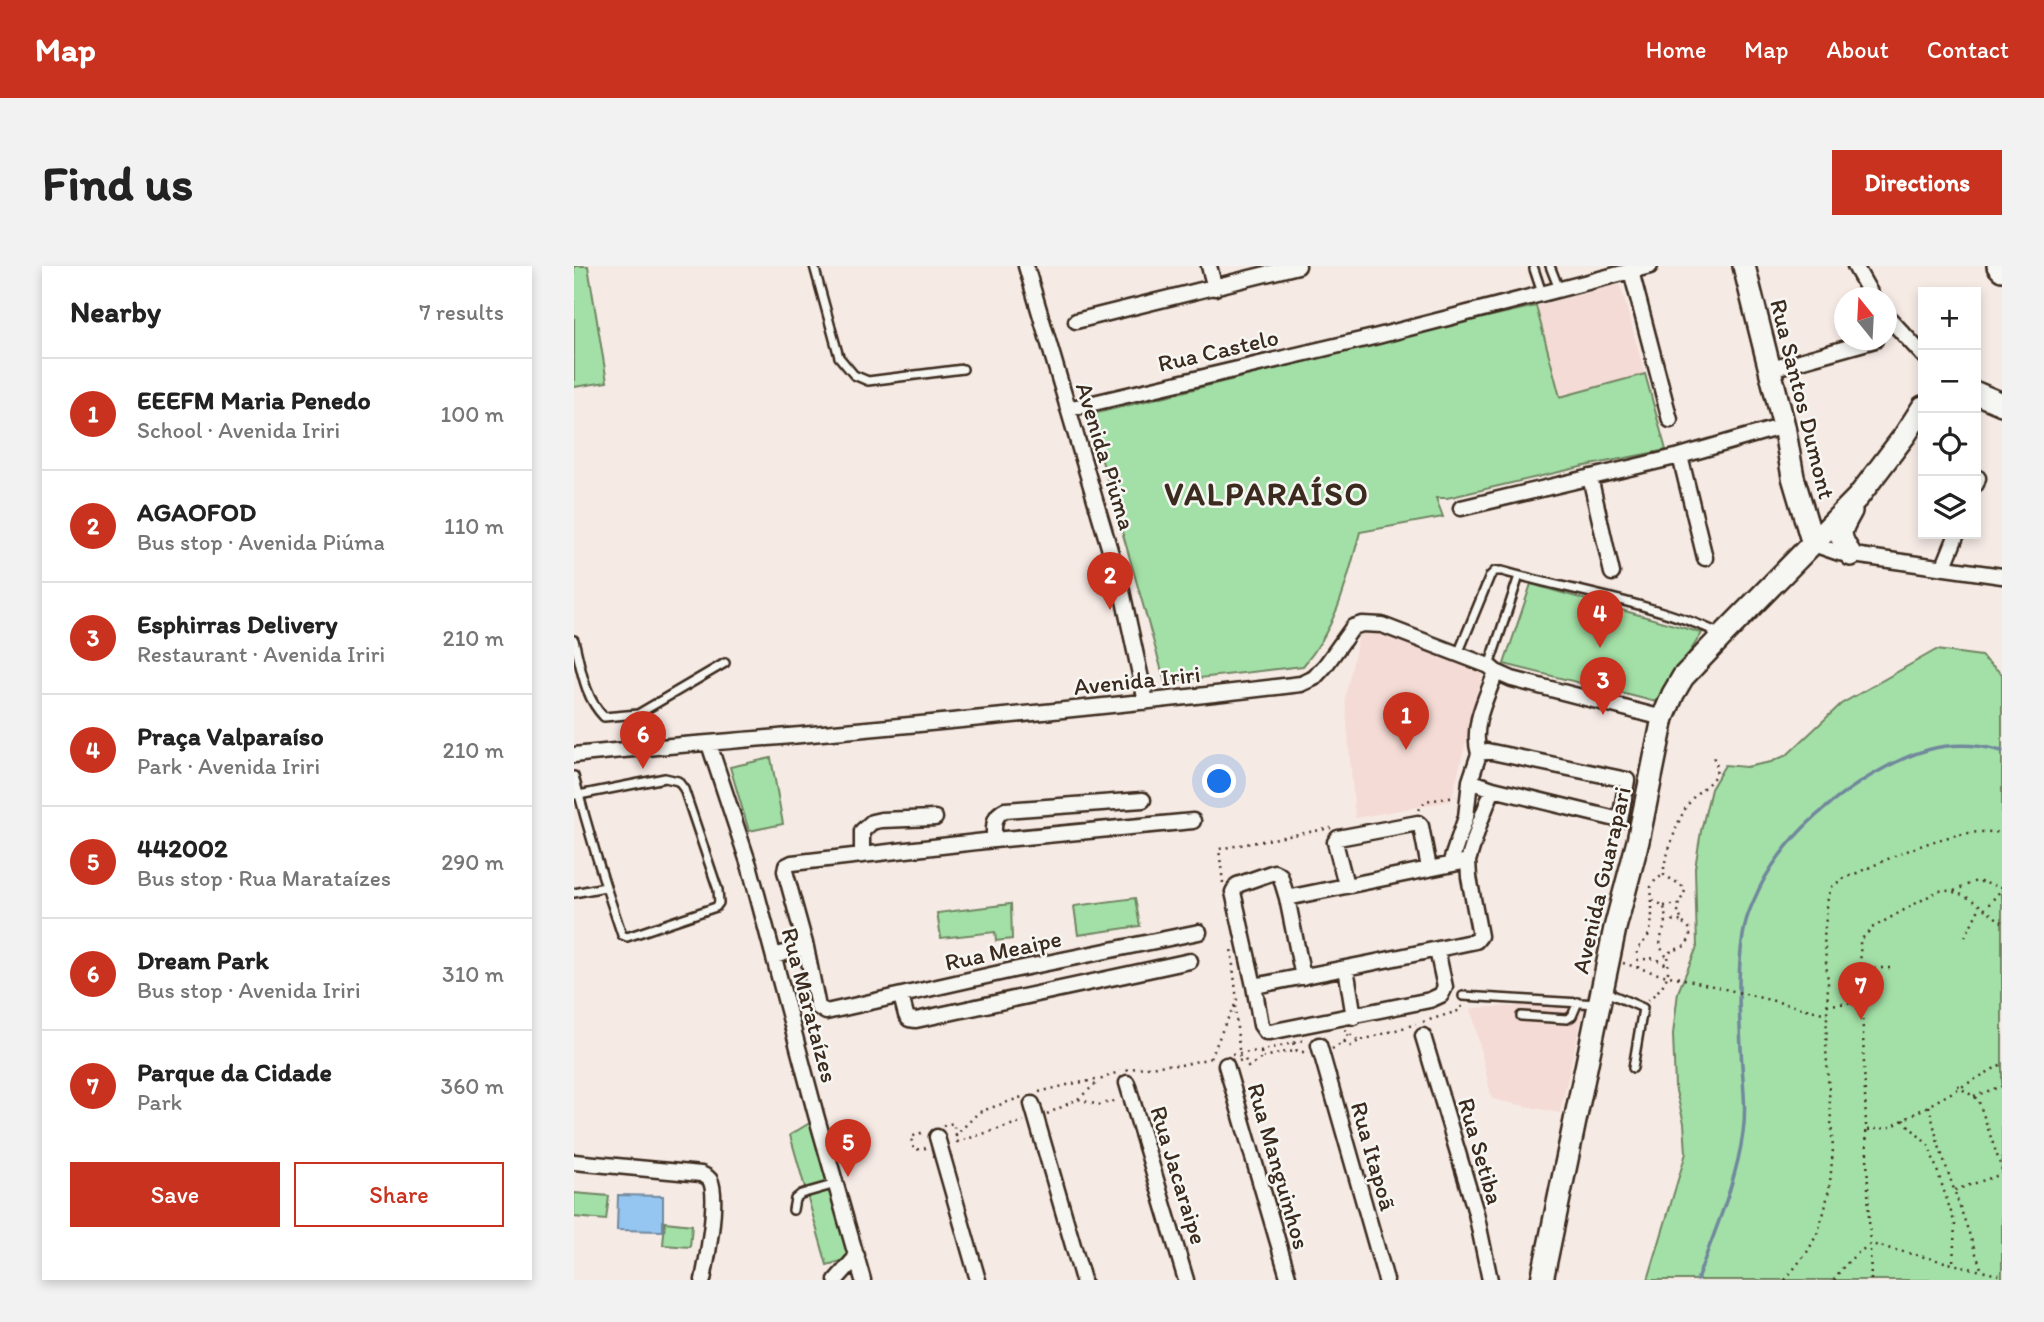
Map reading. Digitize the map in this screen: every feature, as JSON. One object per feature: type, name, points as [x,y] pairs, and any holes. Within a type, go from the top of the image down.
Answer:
[{"type":"street","name":"Avenida Piúma","points":[[1026,266],[1122,591],[1146,702]]},
{"type":"street","points":[[1209,266],[1215,288]]},
{"type":"street","points":[[1076,321],[1298,266]]},
{"type":"street","name":"Rua Castelo","points":[[1068,409],[1377,336],[1650,266]]},
{"type":"street","name":"Rua Santos Dumont","points":[[1744,266],[1771,369],[1793,477],[1813,544]]},
{"type":"street","points":[[1855,266],[1867,287]]},
{"type":"street","points":[[1998,266],[2002,270]]},
{"type":"street","points":[[1631,271],[1670,420]]},
{"type":"street","points":[[1897,336],[1918,351]]},
{"type":"street","points":[[1771,369],[1839,350]]},
{"type":"street","points":[[1981,395],[2002,404]]},
{"type":"street","points":[[1846,510],[1919,413]]},
{"type":"street","points":[[1461,508],[1680,456],[1784,426]]},
{"type":"street","points":[[1680,456],[1705,558]]},
{"type":"street","points":[[1590,477],[1612,573]]},
{"type":"street","name":"Avenida Guarapari","points":[[1542,1280],[1593,999],[1609,956],[1650,785],[1663,718],[1683,677],[1846,510]]},
{"type":"street","points":[[1805,521],[1851,510],[1840,530],[1851,555]]},
{"type":"street","points":[[1944,566],[1955,539]]},
{"type":"street","points":[[1813,544],[1829,551],[1851,555],[2002,576]]},
{"type":"street","name":"Avenida Iriri","points":[[574,755],[1146,702],[1301,684],[1314,678],[1353,627],[1362,624],[1382,625],[1512,679],[1663,718]]},
{"type":"street","points":[[1450,864],[1466,817],[1470,781],[1479,754],[1476,742],[1477,723],[1492,669]]},
{"type":"street","name":"Rua Marataízes","points":[[709,744],[750,868],[863,1280]]},
{"type":"street","points":[[1479,754],[1487,751],[1650,785]]},
{"type":"street","points":[[1620,820],[1627,780]]},
{"type":"street","points":[[1470,781],[1493,789],[1641,823]]},
{"type":"street","points":[[1254,986],[1437,950],[1479,939],[1468,861],[1493,789]]},
{"type":"street","points":[[994,841],[994,820],[1005,810],[1143,800]]},
{"type":"street","points":[[862,854],[862,831],[872,822],[935,818]]},
{"type":"street","points":[[774,956],[806,947],[785,871],[786,866],[792,863],[1193,821]]},
{"type":"street","points":[[1346,885],[1335,842],[1338,838],[1420,824],[1429,868]]},
{"type":"street","points":[[1287,898],[1468,861]]},
{"type":"street","points":[[1303,976],[1280,875],[1277,873],[1234,887],[1261,1025],[1266,1032],[1354,1017],[1430,1000],[1441,995],[1445,987],[1437,950]]},
{"type":"street","name":"Rua Meaipe","points":[[806,947],[818,1007],[826,1013],[1013,970],[1199,932]]},
{"type":"street","points":[[901,996],[906,1015],[909,1019],[916,1020],[1190,961]]},
{"type":"street","points":[[1346,968],[1354,1017]]},
{"type":"street","name":"Rua Setiba","points":[[1423,1035],[1476,1213],[1490,1280]]},
{"type":"street","name":"Rua Itapoã","points":[[1317,1041],[1386,1280]]},
{"type":"street","name":"Rua Manguinhos","points":[[1226,1058],[1289,1280]]},
{"type":"street","name":"Rua Jacaraipe","points":[[1129,1089],[1186,1280]]},
{"type":"street","points":[[1034,1111],[1083,1280]]},
{"type":"street","points":[[938,1141],[978,1280]]},
{"type":"street","points":[[574,1162],[709,1177],[713,1206],[703,1280]]},
{"type":"street","points":[[836,1280],[857,1256]]},
{"type":"lane","points":[[814,266],[839,357],[854,375],[868,381],[963,369]]},
{"type":"lane","points":[[1550,266],[1559,290]]},
{"type":"lane","points":[[1534,269],[1542,294]]},
{"type":"lane","points":[[1458,655],[1492,573],[1502,571],[1671,615],[1723,635]]},
{"type":"lane","points":[[1492,669],[1519,576]]},
{"type":"lane","points":[[574,640],[588,692],[595,708],[604,717],[638,714],[725,663]]},
{"type":"lane","points":[[574,776],[576,795],[622,935],[627,937],[716,907],[719,903],[718,890],[684,789],[678,781],[666,778],[576,795]]},
{"type":"lane","points":[[574,893],[606,887]]},
{"type":"lane","points":[[1464,996],[1593,999],[1639,1006],[1644,1013],[1633,1068]]},
{"type":"lane","points":[[1521,1016],[1567,1019],[1593,999]]},
{"type":"lane","points":[[793,1210],[795,1199],[801,1194],[836,1184]]},
{"type":"path","points":[[1664,875],[1664,865],[1685,807],[1696,792],[1717,773],[1717,763],[1712,755]]},
{"type":"path","points":[[1785,1280],[1808,1251],[1818,1232],[1830,1183],[1833,1149],[1826,1049],[1828,983],[1824,938],[1828,897],[1832,887],[1841,880],[1947,837],[1979,832],[2002,833]]},
{"type":"path","points":[[1638,968],[1639,947],[1647,937],[1653,900],[1651,887],[1656,879],[1664,875]]},
{"type":"path","points":[[1664,875],[1685,891],[1677,908]]},
{"type":"path","points":[[1954,891],[1976,881],[2002,888],[1984,910]]},
{"type":"path","points":[[1871,1280],[1860,941],[1872,928],[1931,893],[1947,890],[1962,894],[2002,922]]},
{"type":"path","points":[[1653,900],[1664,906],[1672,905],[1677,908],[1682,922]]},
{"type":"path","points":[[1639,1006],[1655,995],[1667,976],[1667,957],[1661,946],[1660,935],[1665,922],[1664,906]]},
{"type":"path","points":[[1965,937],[1980,907]]},
{"type":"path","points":[[1665,922],[1676,920],[1690,929],[1690,938],[1685,946],[1674,949],[1667,957]]},
{"type":"path","points":[[1609,956],[1626,965],[1667,976],[1827,1014]]},
{"type":"path","points":[[1637,960],[1654,958],[1668,966]]},
{"type":"path","points":[[1860,968],[1892,968]]},
{"type":"path","points":[[1344,1042],[1350,1046],[1359,1041],[1444,1017],[1461,1010],[1464,996]]},
{"type":"path","points":[[1827,1004],[1862,1003]]},
{"type":"path","points":[[1235,1006],[1240,1060]]},
{"type":"path","points":[[1863,1029],[1868,1031]]},
{"type":"path","points":[[1338,1031],[1346,1030],[1359,1041]]},
{"type":"path","points":[[938,1141],[914,1150],[911,1137],[953,1123],[957,1142],[1034,1111],[1078,1099],[1101,1079],[1113,1073],[1144,1066],[1177,1066],[1226,1058],[1240,1052],[1317,1041]]},
{"type":"path","points":[[1260,1051],[1262,1058]]},
{"type":"path","points":[[1226,1058],[1245,1059],[1248,1067],[1262,1058],[1297,1051]]},
{"type":"path","points":[[1868,1130],[1891,1127],[2002,1064]]},
{"type":"path","points":[[956,1135],[979,1111],[989,1107],[1072,1084],[1101,1079]]},
{"type":"path","points":[[1954,1190],[2002,1172],[1978,1099],[1959,1086]]},
{"type":"path","points":[[1974,1096],[2002,1086]]},
{"type":"path","points":[[1078,1099],[1098,1105],[1116,1101],[1129,1089]]},
{"type":"path","points":[[1929,1106],[1938,1143],[1982,1271]]},
{"type":"path","points":[[1903,1121],[1929,1146],[1955,1224],[1953,1264]]},
{"type":"path","points":[[1929,1146],[1938,1143]]},
{"type":"path","points":[[1834,1280],[1855,1254],[1871,1244],[2002,1276]]},
{"type":"shaded area","points":[[1620,284],[1645,374],[1560,397],[1536,306]]},
{"type":"shaded area","points":[[1373,629],[1483,673],[1451,801],[1355,818],[1345,698],[1360,630]]},
{"type":"shaded area","points":[[1585,1003],[1560,1113],[1492,1099],[1471,1008]]},
{"type":"green space","points":[[574,266],[588,266],[607,382],[574,387]]},
{"type":"green space","points":[[1536,306],[1560,397],[1645,374],[1666,450],[1447,498],[1436,498],[1443,517],[1360,532],[1333,619],[1303,666],[1165,682],[1089,415],[1359,346]]},
{"type":"green space","points":[[1531,584],[1702,633],[1657,702],[1504,664]]},
{"type":"green space","points":[[1936,650],[1981,656],[2002,674],[2002,1280],[1648,1280],[1686,1153],[1684,1123],[1675,1087],[1673,1034],[1678,992],[1697,947],[1695,868],[1711,789],[1725,765],[1746,767],[1771,762],[1787,755],[1841,704]]},
{"type":"green space","points":[[771,758],[783,824],[749,831],[730,767]]},
{"type":"green space","points":[[1135,898],[1140,926],[1078,935],[1074,906]]},
{"type":"green space","points":[[1011,904],[1012,939],[996,941],[995,932],[941,938],[937,913]]},
{"type":"green space","points":[[813,1121],[852,1258],[827,1265],[790,1135]]},
{"type":"green space","points":[[574,1193],[609,1196],[606,1220],[574,1217]]},
{"type":"green space","points":[[665,1222],[692,1225],[690,1247],[663,1245]]},
{"type":"water","points":[[618,1195],[663,1196],[663,1231],[617,1230]]},
{"type":"waterway","points":[[1697,1280],[1724,1208],[1740,1152],[1745,1112],[1739,968],[1746,921],[1760,887],[1780,855],[1804,827],[1862,781],[1912,755],[1946,746],[1964,745],[2002,751]]},
{"type":"place","name":"AGAOFOD","points":[[1110,610]]},
{"type":"place","name":"Praça Valparaíso","points":[[1600,648]]},
{"type":"place","name":"Esphirras Delivery","points":[[1603,715]]},
{"type":"place","name":"EEEFM Maria Penedo","points":[[1406,750]]},
{"type":"place","name":"Dream Park","points":[[643,769]]},
{"type":"place","name":"Parque da Cidade","points":[[1861,1020]]},
{"type":"place","name":"442002","points":[[848,1177]]},
{"type":"district","name":"VALPARAÍSO","points":[[1267,494]]}]
